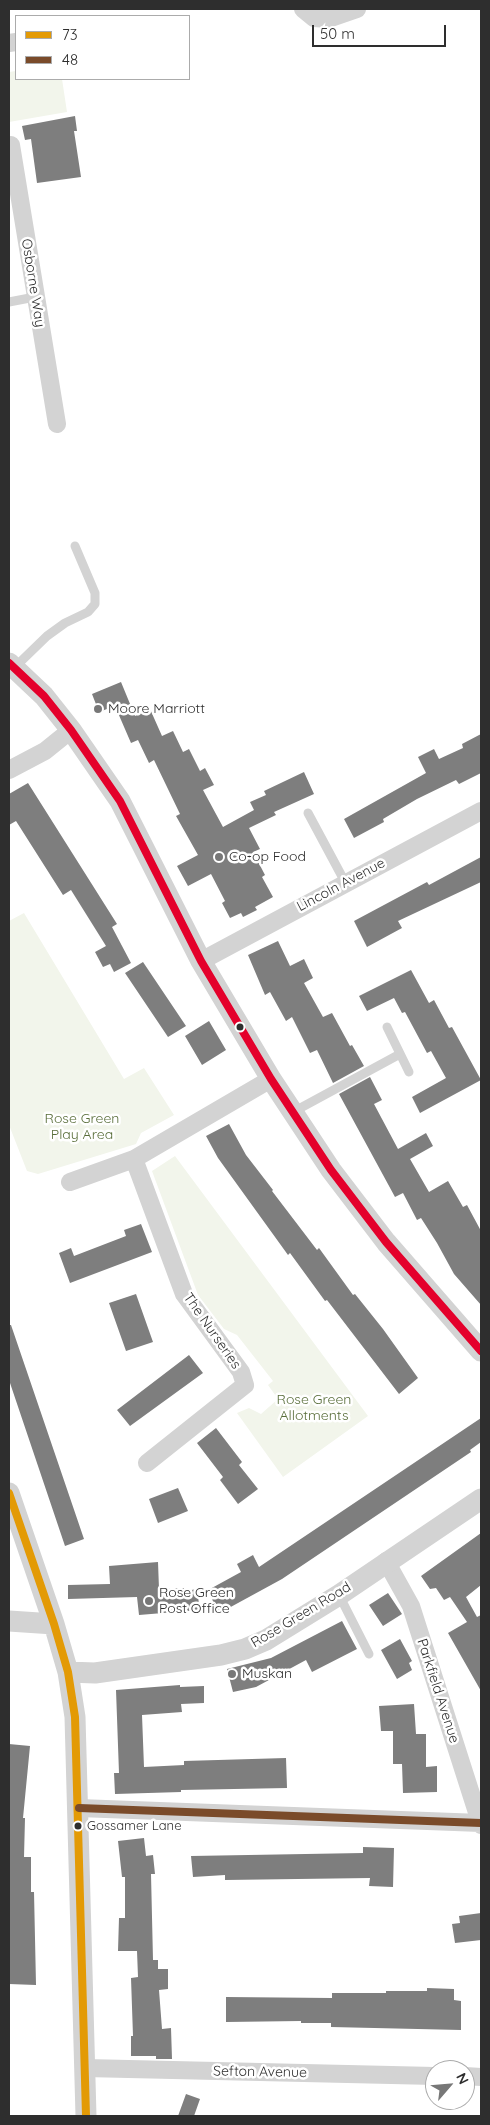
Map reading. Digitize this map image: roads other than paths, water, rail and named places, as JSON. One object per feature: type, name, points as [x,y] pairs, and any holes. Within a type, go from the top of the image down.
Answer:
[{"type":"street","points":[[303,9],[314,18],[328,19],[357,9]]},
{"type":"street","name":"Osborne Way","points":[[9,146],[11,145],[57,424]]},
{"type":"street","points":[[11,666],[44,696],[71,730],[120,801],[201,961],[271,1079],[331,1170],[386,1242],[481,1351]]},
{"type":"street","points":[[9,770],[45,751],[71,730]]},
{"type":"street","name":"Lincoln Avenue","points":[[201,961],[345,882],[481,812]]},
{"type":"street","points":[[70,1182],[134,1159],[271,1079]]},
{"type":"street","name":"The Nurseries","points":[[134,1159],[184,1294],[241,1372],[245,1385],[147,1463]]},
{"type":"street","points":[[9,1493],[54,1624],[68,1672],[75,1717],[86,2116]]},
{"type":"street","name":"Rose Green Road","points":[[68,1672],[95,1673],[222,1655],[266,1640],[339,1595],[386,1561],[481,1499]]},
{"type":"street","name":"Parkfield Avenue","points":[[386,1561],[410,1606],[481,1824]]},
{"type":"street","points":[[9,1621],[54,1624]]},
{"type":"street","points":[[79,1808],[481,1824]]},
{"type":"street","name":"Sefton Avenue","points":[[85,2068],[425,2076]]},
{"type":"lane","points":[[9,302],[35,297]]},
{"type":"lane","points":[[11,666],[65,623],[88,612],[94,604],[95,593],[75,546]]},
{"type":"lane","points":[[308,813],[345,882]]},
{"type":"lane","points":[[387,1027],[409,1072]]},
{"type":"lane","points":[[293,1113],[400,1054]]},
{"type":"lane","points":[[339,1595],[369,1654]]},
{"type":"place","name":"Moore Marriott","points":[[98,709]]},
{"type":"place","name":"Co-op Food","points":[[219,857]]},
{"type":"place","name":"Rose Green Post Office","points":[[149,1601]]},
{"type":"place","name":"Muskan","points":[[232,1674]]},
{"type":"place","name":"Gossamer Lane","points":[[78,1826]]},
{"type":"park label","name":"Rose Green Play Area","points":[[82,1128]]},
{"type":"park label","name":"Rose Green Allotments","points":[[314,1408]]}]
